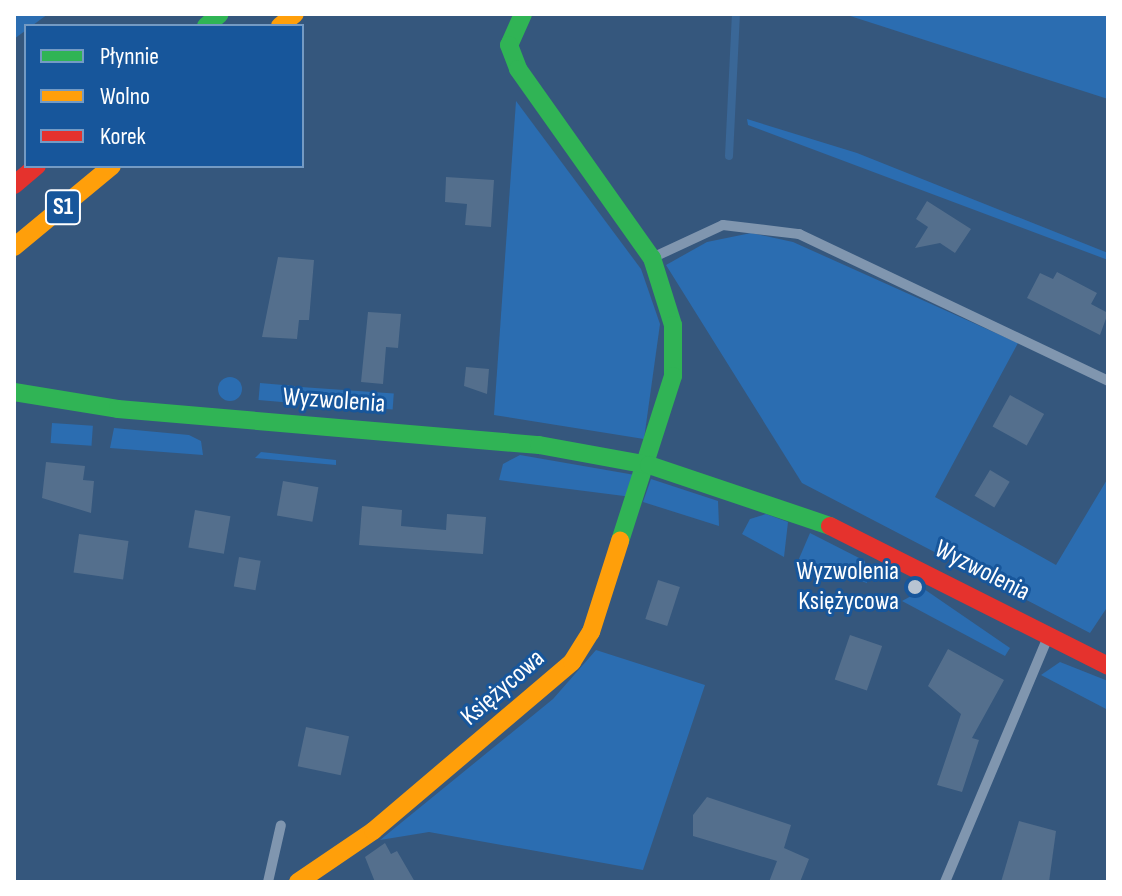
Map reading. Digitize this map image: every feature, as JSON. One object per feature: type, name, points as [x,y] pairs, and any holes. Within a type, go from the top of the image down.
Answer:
[{"type":"main road","points":[[523,14],[509,45],[518,69],[652,258],[673,325],[673,376],[649,465]]},
{"type":"main road","name":"S1","points":[[14,185],[35,168]]},
{"type":"main road","name":"S1","points":[[14,247],[110,168]]},
{"type":"main road","name":"Wyzwolenia","points":[[14,392],[118,409],[539,445],[649,465],[837,528],[1108,666]]},
{"type":"main road","name":"Księżycowa","points":[[298,882],[373,831],[572,662],[591,632],[649,465]]},
{"type":"lane","points":[[652,258],[723,225],[799,234],[1108,381]]},
{"type":"lane","points":[[945,882],[1049,635]]},
{"type":"lane","points":[[268,882],[281,825]]},
{"type":"shaded area","points":[[14,14],[48,14],[34,24],[24,24],[24,32],[14,39]]},
{"type":"shaded area","points":[[844,14],[1108,14],[1108,99]]},
{"type":"shaded area","points":[[516,101],[641,269],[660,324],[644,439],[494,415]]},
{"type":"shaded area","points":[[747,119],[857,153],[1108,253],[1108,260],[748,125]]},
{"type":"shaded area","points":[[751,233],[793,242],[1018,343],[935,497],[1056,565],[1108,478],[1108,606],[1090,633],[802,483],[666,265],[707,242]]},
{"type":"shaded area","points":[[230,377],[239,380],[242,389],[239,398],[230,401],[221,398],[218,389],[221,380]]},
{"type":"shaded area","points":[[260,383],[295,386],[293,403],[259,400]]},
{"type":"shaded area","points":[[301,387],[394,393],[393,409],[300,403]]},
{"type":"shaded area","points":[[52,423],[93,426],[92,446],[51,443]]},
{"type":"shaded area","points":[[114,428],[189,435],[201,441],[203,455],[110,448]]},
{"type":"shaded area","points":[[261,452],[336,460],[336,465],[255,458]]},
{"type":"shaded area","points":[[520,455],[635,475],[632,497],[499,480],[503,464]]},
{"type":"shaded area","points":[[651,479],[718,501],[719,526],[643,502]]},
{"type":"shaded area","points":[[766,514],[788,522],[784,557],[742,534],[750,519]]},
{"type":"shaded area","points":[[810,533],[865,561],[867,583],[798,561]]},
{"type":"shaded area","points":[[924,589],[1010,648],[1005,656],[902,601]]},
{"type":"shaded area","points":[[596,650],[705,685],[643,870],[429,832],[380,840],[553,699]]},
{"type":"shaded area","points":[[1060,662],[1108,681],[1108,710],[1041,675]]},
{"type":"building","points":[[446,177],[494,180],[491,227],[465,225],[467,204],[445,202]]},
{"type":"building","points":[[927,201],[971,229],[955,253],[940,243],[915,248],[928,227],[916,219]]},
{"type":"building","points":[[278,257],[314,260],[309,320],[299,320],[297,339],[262,337]]},
{"type":"building","points":[[1057,272],[1097,293],[1091,304],[1108,313],[1100,335],[1027,298],[1040,273],[1053,279]]},
{"type":"building","points":[[368,312],[401,314],[398,348],[386,347],[383,384],[361,382]]},
{"type":"building","points":[[466,367],[489,369],[487,394],[464,386]]},
{"type":"building","points":[[1010,395],[1044,414],[1027,445],[993,426]]},
{"type":"building","points":[[46,462],[85,466],[83,480],[94,481],[91,513],[42,498]]},
{"type":"building","points":[[990,470],[1010,482],[994,508],[975,496]]},
{"type":"building","points":[[283,481],[318,487],[312,522],[277,515]]},
{"type":"building","points":[[362,506],[402,510],[401,526],[446,530],[447,514],[486,517],[483,554],[359,545]]},
{"type":"building","points":[[195,510],[230,516],[224,554],[188,547]]},
{"type":"building","points":[[79,534],[129,541],[123,580],[74,573]]},
{"type":"building","points":[[239,557],[261,561],[255,590],[234,587]]},
{"type":"building","points":[[658,580],[680,587],[667,626],[645,619]]},
{"type":"building","points":[[850,635],[882,646],[867,691],[835,679]]},
{"type":"building","points":[[948,649],[1004,680],[972,738],[979,740],[962,792],[937,785],[961,714],[928,686]]},
{"type":"building","points":[[306,727],[349,736],[341,775],[298,766]]},
{"type":"building","points":[[707,797],[791,825],[784,848],[809,859],[800,882],[769,882],[777,861],[693,836],[693,815]]},
{"type":"building","points":[[1019,821],[1056,831],[1049,882],[1001,882]]},
{"type":"building","points":[[385,843],[391,854],[397,851],[415,882],[375,882],[365,857]]},
{"type":"waterway","points":[[729,156],[736,14]]},
{"type":"traffic: fast","points":[[208,24],[220,14]]},
{"type":"traffic: fast","points":[[523,14],[509,45],[518,69],[652,258],[673,325],[673,376],[620,541]]},
{"type":"traffic: fast","points":[[14,392],[118,409],[539,445],[649,465],[830,526]]},
{"type":"traffic: slow","points":[[282,24],[295,14]]},
{"type":"traffic: slow","points":[[14,247],[110,168]]},
{"type":"traffic: slow","points":[[298,882],[373,831],[572,662],[591,632],[620,541]]},
{"type":"traffic: jam","points":[[14,185],[35,168]]},
{"type":"traffic: jam","points":[[830,526],[1108,666]]},
{"type":"place","name":"Wyzwolenia Księżycowa","points":[[915,587]]}]
